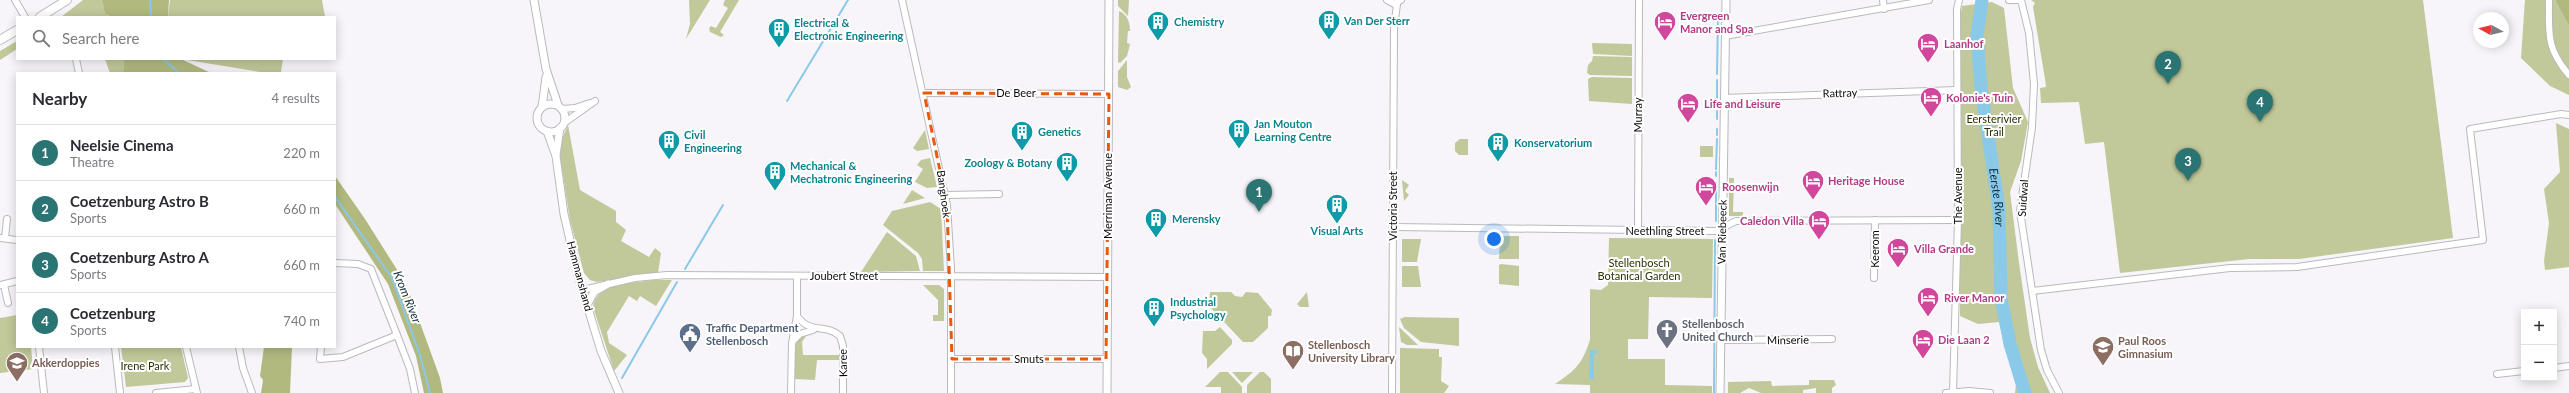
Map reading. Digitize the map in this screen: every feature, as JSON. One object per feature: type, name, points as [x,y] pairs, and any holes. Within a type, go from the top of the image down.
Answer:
[{"type":"main road","points":[[42,16],[67,0]]},
{"type":"main road","points":[[0,40],[16,31]]},
{"type":"street","points":[[15,0],[24,16]]},
{"type":"street","points":[[534,0],[546,69],[565,117],[562,126]]},
{"type":"street","name":"Banghoek","points":[[902,0],[946,195],[951,276],[951,393]]},
{"type":"street","name":"Merriman Avenue","points":[[1106,393],[1109,0]]},
{"type":"street","name":"Murray","points":[[1638,231],[1639,0]]},
{"type":"street","name":"Van Riebeeck","points":[[1720,393],[1726,0]]},
{"type":"street","points":[[1883,0],[1884,9]]},
{"type":"street","points":[[1725,36],[1929,0]]},
{"type":"street","name":"The Avenue","points":[[1953,392],[1958,220],[1958,0]]},
{"type":"street","points":[[2009,0],[2020,0]]},
{"type":"street","name":"Suidwal","points":[[2020,0],[2029,38],[2034,84],[2032,127],[2020,205],[2032,291],[2044,360],[2059,393]]},
{"type":"street","points":[[2549,0],[2551,49],[2556,60],[2569,75]]},
{"type":"street","name":"Victoria Street","points":[[1392,393],[1394,19],[1396,1]]},
{"type":"street","points":[[76,60],[79,72]]},
{"type":"street","points":[[542,107],[549,104],[560,107],[575,108],[595,101],[562,126],[547,131],[538,122],[538,115],[542,107],[546,69]]},
{"type":"street","name":"Rattray","points":[[1724,98],[1957,90]]},
{"type":"street","name":"De Beer","points":[[924,93],[1108,94]]},
{"type":"street","points":[[2032,291],[2230,268],[2298,267],[2483,240],[2470,129],[2561,114],[2569,115]]},
{"type":"street","name":"Hammanshand","points":[[556,156],[562,126]]},
{"type":"street","name":"Hammanshand","points":[[547,131],[556,156],[564,214],[587,305],[610,372],[619,392]]},
{"type":"street","points":[[946,195],[999,194]]},
{"type":"street","points":[[7,219],[2,238],[16,240]]},
{"type":"street","name":"Keerom","points":[[1874,278],[1875,220]]},
{"type":"street","name":"Neethling Street","points":[[1393,227],[1716,231],[1736,221],[1958,220]]},
{"type":"street","points":[[336,263],[358,264],[371,269],[410,369],[415,393]]},
{"type":"street","name":"Joubert Street","points":[[583,290],[641,277],[667,276],[1107,277]]},
{"type":"street","points":[[791,393],[792,343],[797,316],[796,277]]},
{"type":"street","points":[[8,303],[2,285],[16,281]]},
{"type":"street","points":[[587,305],[594,292],[608,284]]},
{"type":"street","name":"Karee","points":[[797,316],[803,324],[816,329],[829,330],[840,336],[843,346],[843,393]]},
{"type":"street","points":[[792,343],[800,334],[816,329]]},
{"type":"street","points":[[321,348],[320,359],[333,359],[397,335]]},
{"type":"street","name":"Minserie","points":[[1721,340],[1832,339]]},
{"type":"street","points":[[39,348],[44,393]]},
{"type":"street","points":[[114,348],[120,393]]},
{"type":"street","points":[[156,393],[197,391],[186,348]]},
{"type":"street","points":[[239,348],[243,368],[252,393]]},
{"type":"street","name":"Smuts","points":[[952,359],[1106,360]]},
{"type":"street","points":[[2557,368],[2569,366]]},
{"type":"street","points":[[2497,374],[2521,371]]},
{"type":"street","points":[[1946,393],[1990,393]]},
{"type":"highlighted area","points":[[924,93],[1109,94],[1106,359],[952,359],[947,205]]},
{"type":"green space","points":[[83,0],[102,0],[105,14],[110,16],[62,16]]},
{"type":"green space","points":[[102,0],[169,0],[168,16],[110,16],[105,14]]},
{"type":"green space","points":[[170,0],[322,0],[325,16],[168,16]]},
{"type":"green space","points":[[689,0],[710,0],[686,39],[690,24]]},
{"type":"green space","points":[[725,0],[739,0],[720,32],[724,35],[721,37],[710,32],[709,28],[711,26],[716,28],[728,8],[723,5]]},
{"type":"green space","points":[[1118,0],[1129,0],[1128,16],[1118,6]]},
{"type":"green space","points":[[2031,0],[2423,0],[2453,238],[2299,259],[2249,259],[2120,273],[2104,142],[2085,144],[2079,102],[2041,103],[2040,88],[2046,87],[2033,7],[2035,3]]},
{"type":"green space","points":[[2525,0],[2555,0],[2569,26],[2569,95],[2550,86],[2521,58]]},
{"type":"green space","points":[[2555,0],[2569,0],[2569,26]]},
{"type":"green space","name":"Eersterivier Trail","points":[[1992,2],[2004,8],[2013,88],[2028,122],[2021,161],[2010,192],[2030,338],[2038,367],[2050,393],[2015,393],[2016,384],[1999,322],[1978,324],[1960,316],[1960,20],[1962,6]]},
{"type":"green space","points":[[1119,11],[1128,19],[1130,31],[1128,31],[1127,43],[1130,44],[1127,56],[1120,63],[1118,62]]},
{"type":"green space","points":[[16,42],[16,50],[0,60],[0,51]]},
{"type":"green space","points":[[1592,43],[1632,44],[1632,56],[1593,54]]},
{"type":"green space","points":[[1593,56],[1632,57],[1632,76],[1590,75],[1587,73],[1588,65],[1592,61]]},
{"type":"green space","points":[[105,60],[124,60],[123,72],[110,72]]},
{"type":"green space","points":[[124,60],[183,60],[209,72],[123,72]]},
{"type":"green space","points":[[187,60],[283,60],[281,72],[260,72]]},
{"type":"green space","points":[[1127,60],[1127,77],[1131,87],[1127,90],[1118,87],[1118,71]]},
{"type":"green space","points":[[1592,77],[1632,78],[1632,104],[1589,101],[1588,79]]},
{"type":"green space","points":[[2556,123],[2569,129],[2569,267],[2545,270],[2544,261],[2549,223],[2544,189],[2560,172]]},
{"type":"green space","points":[[568,125],[580,190],[616,211],[616,222],[626,230],[621,241],[649,257],[655,248],[661,253],[658,273],[597,282],[590,280],[584,273],[570,220],[560,156],[561,141]]},
{"type":"green space","points":[[925,130],[929,149],[917,151],[913,148]]},
{"type":"green space","points":[[1460,139],[1468,139],[1468,155],[1459,155],[1455,151],[1455,143]]},
{"type":"green space","points":[[1700,146],[1713,146],[1713,157],[1700,157]]},
{"type":"green space","points":[[930,158],[937,187],[927,188],[915,182],[923,169],[917,165],[921,160]]},
{"type":"green space","points":[[336,177],[365,219],[406,284],[440,378],[443,393],[424,393],[416,356],[388,284],[336,206]]},
{"type":"green space","points":[[1729,178],[1734,178],[1733,212],[1743,212],[1743,216],[1729,216]]},
{"type":"green space","points":[[1402,180],[1409,185],[1405,191],[1409,195],[1404,201]]},
{"type":"green space","points":[[912,190],[925,198],[903,204]]},
{"type":"green space","points":[[930,202],[941,209],[944,271],[923,271],[922,259],[918,253],[883,225],[892,211]]},
{"type":"green space","points":[[887,232],[916,256],[920,271],[861,272]]},
{"type":"green space","points":[[1502,236],[1519,236],[1519,259],[1499,259],[1500,241]]},
{"type":"green space","name":"Stellenbosch Botanical Garden","points":[[1609,238],[1713,239],[1712,298],[1649,297],[1648,339],[1628,339],[1628,359],[1665,359],[1665,385],[1712,386],[1712,393],[1590,393],[1590,385],[1555,384],[1568,375],[1581,361],[1590,340],[1590,289],[1601,290],[1608,285]]},
{"type":"green space","points":[[1402,239],[1421,239],[1417,262],[1402,262]]},
{"type":"green space","points":[[1499,265],[1519,266],[1519,286],[1499,284]]},
{"type":"green space","points":[[1402,266],[1418,266],[1421,287],[1402,287]]},
{"type":"green space","points":[[654,280],[672,280],[656,306],[640,296],[637,301],[629,296],[607,332],[609,343],[627,355],[614,371],[593,307],[596,299],[608,288],[617,285]]},
{"type":"green space","points":[[923,285],[939,285],[944,289],[944,321],[933,321],[933,315],[938,315],[938,300]]},
{"type":"green space","points":[[1210,292],[1231,292],[1235,296],[1242,297],[1246,292],[1258,293],[1272,310],[1271,316],[1268,316],[1268,328],[1253,342],[1243,342],[1209,306]]},
{"type":"green space","points":[[1307,292],[1309,307],[1300,307],[1297,304]]},
{"type":"green space","points":[[16,315],[16,348],[31,348],[33,369],[0,373],[0,318]]},
{"type":"green space","points":[[1405,317],[1459,318],[1459,346],[1421,342],[1404,328],[1400,319]]},
{"type":"green space","points":[[1220,327],[1232,340],[1232,344],[1207,369],[1207,359],[1202,353],[1203,331],[1215,331]]},
{"type":"green space","points":[[1399,327],[1418,345],[1407,345],[1401,342]]},
{"type":"green space","points":[[808,333],[802,342],[803,355],[840,355],[840,360],[817,360],[815,380],[795,379],[794,352],[798,341],[802,336]]},
{"type":"green space","name":"Irene Park","points":[[121,348],[181,348],[188,378],[185,382],[126,387]]},
{"type":"green space","points":[[264,348],[292,348],[290,393],[261,393],[263,380],[260,376]]},
{"type":"green space","points":[[1400,348],[1439,349],[1439,357],[1442,357],[1441,381],[1449,386],[1444,393],[1400,393]]},
{"type":"green space","points":[[1220,372],[1228,372],[1242,387],[1242,393],[1221,393],[1221,387],[1205,387]]},
{"type":"green space","points":[[1232,372],[1253,372],[1242,383]]},
{"type":"green space","points":[[1260,372],[1264,372],[1271,379],[1271,393],[1247,393],[1247,385]]},
{"type":"green space","points":[[1809,380],[1834,380],[1836,385],[1832,388],[1832,393],[1816,393],[1816,388],[1803,390],[1803,393],[1761,393],[1749,388],[1740,393],[1728,393],[1728,382],[1771,381],[1772,386],[1809,385]]},
{"type":"water","points":[[1590,350],[1597,350],[1597,353],[1594,354],[1594,379],[1589,379]]},
{"type":"waterway","name":"Krom River","points":[[150,0],[151,16]]},
{"type":"waterway","points":[[787,101],[848,0]]},
{"type":"waterway","name":"Eerste River","points":[[1982,0],[1977,35],[1981,88],[1999,209],[2001,298],[2010,344],[2025,393]]},
{"type":"waterway","points":[[1717,74],[1718,17]]},
{"type":"waterway","name":"Krom River","points":[[164,60],[178,72]]},
{"type":"waterway","points":[[1717,80],[1717,108]]},
{"type":"waterway","points":[[1717,111],[1717,119]]},
{"type":"waterway","points":[[1717,129],[1717,135]]},
{"type":"waterway","points":[[1716,169],[1717,139]]},
{"type":"waterway","points":[[1716,183],[1716,221]]},
{"type":"waterway","name":"Krom River","points":[[336,198],[392,278],[420,355],[430,393]]},
{"type":"waterway","points":[[685,269],[723,205]]},
{"type":"waterway","points":[[1714,393],[1715,240]]},
{"type":"waterway","points":[[622,378],[677,282]]},
{"type":"place","name":"Van Der Sterr","points":[[1329,40]]},
{"type":"place","name":"Chemistry","points":[[1158,42]]},
{"type":"place","name":"Evergreen Manor and Spa","points":[[1665,42]]},
{"type":"place","name":"Electrical & Electronic Engineering","points":[[779,48]]},
{"type":"place","name":"Laanhof","points":[[1928,64]]},
{"type":"place","name":"Coetzenburg Astro B","points":[[2168,84]]},
{"type":"place","name":"Kolonie's Tuin","points":[[1931,118]]},
{"type":"place","name":"Coetzenburg","points":[[2260,122]]},
{"type":"place","name":"Life and Leisure","points":[[1688,124]]},
{"type":"place","name":"Jan Mouton Learning Centre","points":[[1239,150]]},
{"type":"place","name":"Genetics","points":[[1022,152]]},
{"type":"place","name":"Civil Engineering","points":[[669,160]]},
{"type":"place","name":"Konservatorium","points":[[1498,162]]},
{"type":"place","name":"Coetzenburg Astro A","points":[[2188,181]]},
{"type":"place","name":"Zoology & Botany","points":[[1067,182]]},
{"type":"place","name":"Mechanical & Mechatronic Engineering","points":[[775,192]]},
{"type":"place","name":"Heritage House","points":[[1813,200]]},
{"type":"place","name":"Roosenwijn","points":[[1706,206]]},
{"type":"place","name":"Neelsie Cinema","points":[[1259,212]]},
{"type":"place","name":"Visual Arts","points":[[1337,224]]},
{"type":"place","name":"Merensky","points":[[1156,238]]},
{"type":"place","name":"Caledon Villa","points":[[1819,240]]},
{"type":"place","name":"Villa Grande","points":[[1898,268]]},
{"type":"place","name":"River Manor","points":[[1928,318]]},
{"type":"place","name":"Industrial Psychology","points":[[1154,328]]},
{"type":"place","name":"Stellenbosch United Church","points":[[1667,350]]},
{"type":"place","name":"Traffic Department Stellenbosch","points":[[690,354]]},
{"type":"place","name":"Die Laan 2","points":[[1923,360]]},
{"type":"place","name":"Paul Roos Gimnasium","points":[[2103,366]]},
{"type":"place","name":"Stellenbosch University Library","points":[[1293,370]]},
{"type":"place","name":"Akkerdoppies","points":[[17,382]]}]
